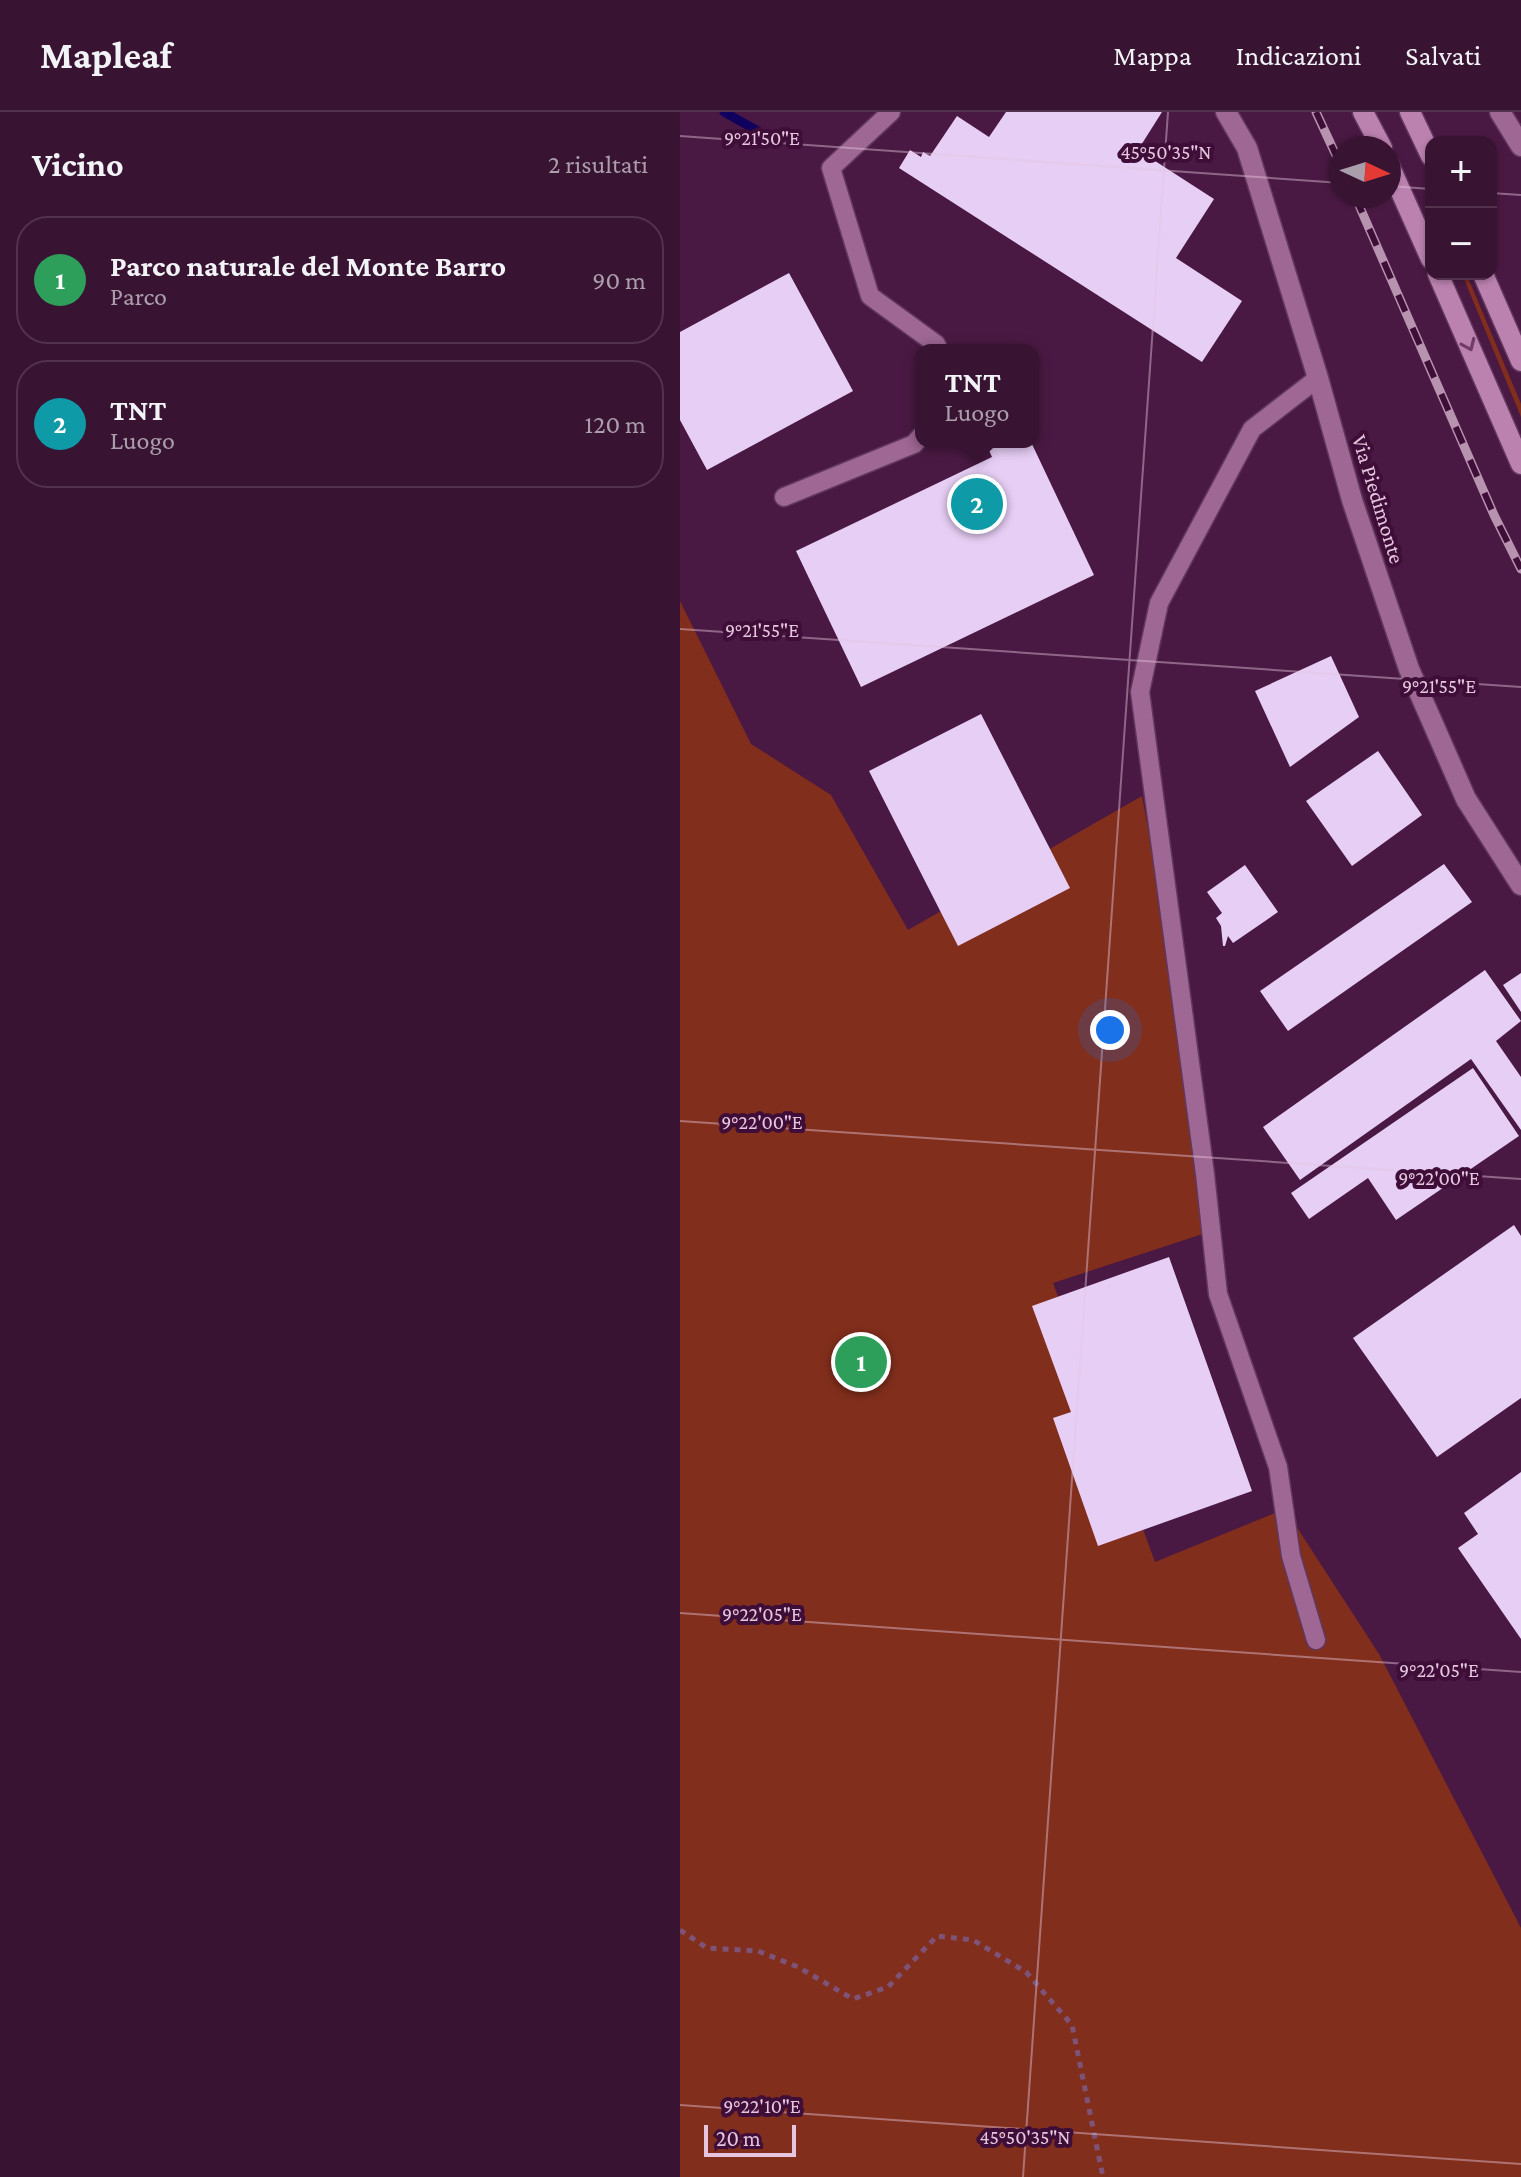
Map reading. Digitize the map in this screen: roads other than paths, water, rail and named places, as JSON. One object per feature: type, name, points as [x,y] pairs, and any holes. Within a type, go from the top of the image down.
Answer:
[{"type":"main road","points":[[1363,112],[1376,136]]},
{"type":"main road","points":[[1410,112],[1425,143]]},
{"type":"main road","points":[[1401,192],[1425,246]]},
{"type":"main road","points":[[1441,280],[1521,464]]},
{"type":"main road","points":[[1486,280],[1521,361]]},
{"type":"street","name":"Via Piedimonte","points":[[1226,112],[1247,148],[1352,500],[1409,669],[1466,799],[1521,885]]},
{"type":"street","points":[[1500,112],[1521,146]]},
{"type":"lane","points":[[891,112],[831,168],[870,296],[935,344]]},
{"type":"lane","points":[[1316,1640],[1291,1556],[1278,1467],[1218,1294],[1205,1174],[1140,692],[1159,603],[1252,429],[1318,378]]},
{"type":"lane","points":[[784,497],[915,443]]},
{"type":"waterway","points":[[724,112],[758,131]]},
{"type":"railway","points":[[1316,112],[1329,140]]},
{"type":"railway","points":[[1360,208],[1494,515],[1521,569]]},
{"type":"place","name":"TNT","points":[[977,504]]},
{"type":"place","name":"Parco naturale del Monte Barro","points":[[861,1362]]}]
